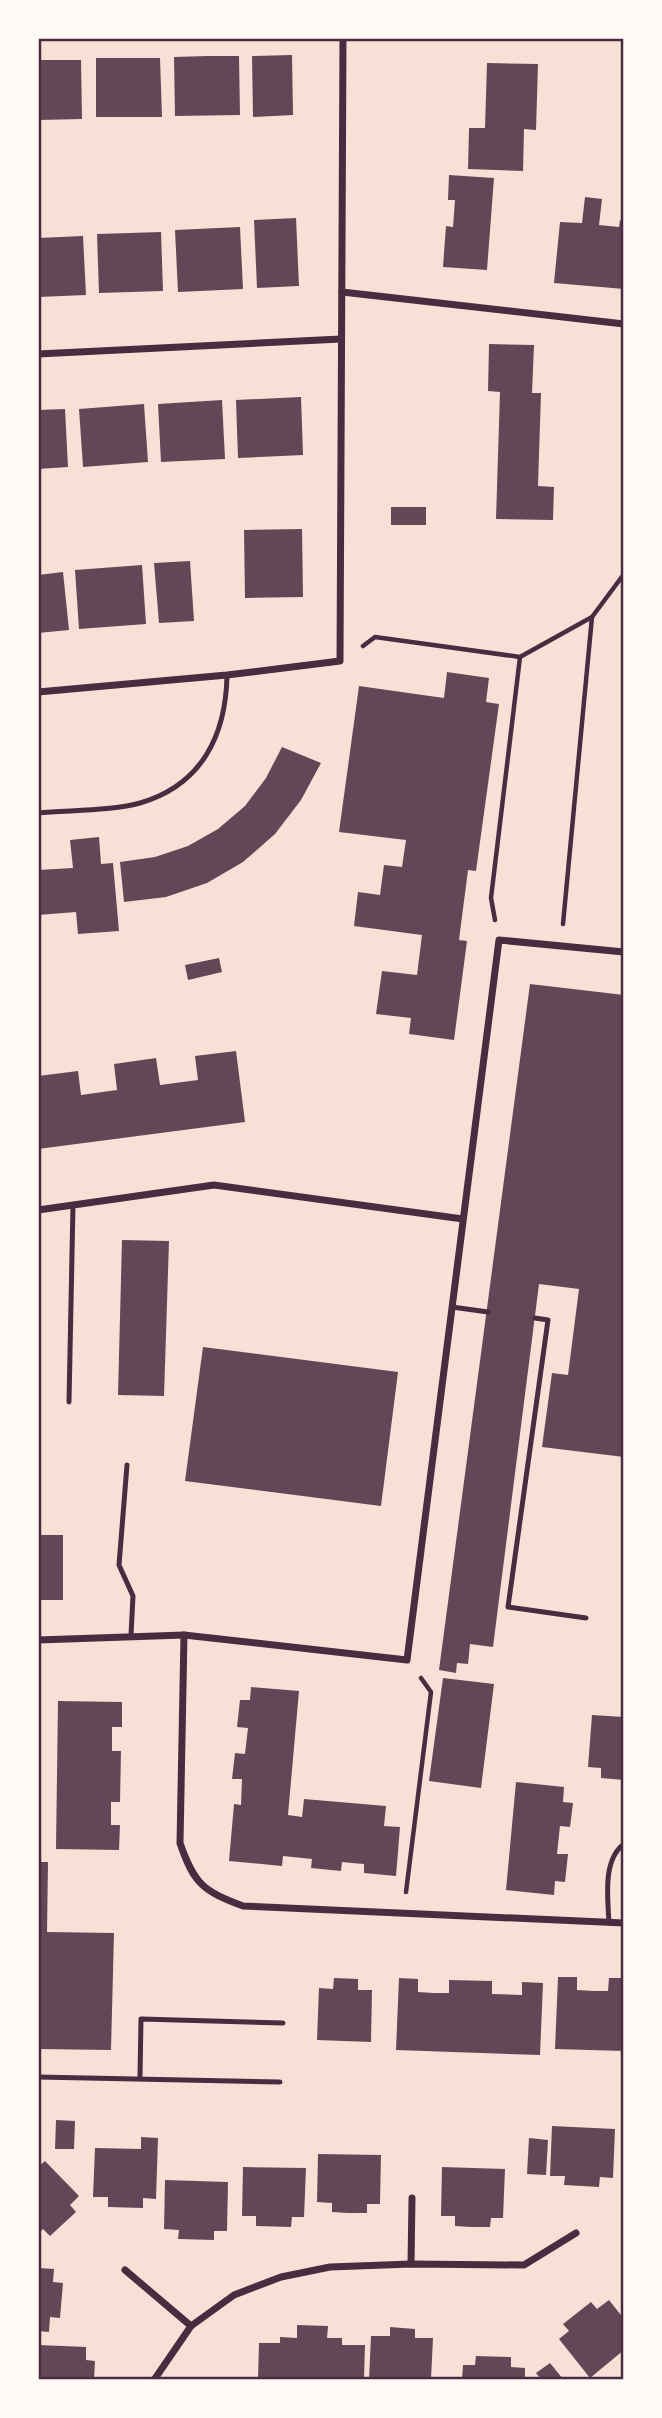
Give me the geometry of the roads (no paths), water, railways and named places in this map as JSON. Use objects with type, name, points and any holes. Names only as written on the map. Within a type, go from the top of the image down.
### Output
[{"type":"street","points":[[38,692],[227,675],[340,661],[343,38]]},
{"type":"street","points":[[342,292],[624,324]]},
{"type":"street","points":[[38,354],[341,339]]},
{"type":"street","points":[[38,1640],[184,1635],[407,1660],[499,940],[624,953]]},
{"type":"street","points":[[38,1210],[214,1185],[463,1219]]},
{"type":"street","points":[[184,1635],[180,1843],[191,1874],[214,1896],[243,1906],[624,1923]]},
{"type":"street","points":[[411,2264],[412,2198]]},
{"type":"street","points":[[154,2379],[191,2326],[234,2295],[281,2277],[330,2267],[411,2264],[524,2265],[576,2233]]},
{"type":"street","points":[[125,2270],[191,2326]]},
{"type":"lane","points":[[38,813],[139,803],[173,788],[200,765],[218,737],[226,706],[227,675]]},
{"type":"lane","points":[[69,1402],[73,1205]]},
{"type":"lane","points":[[452,1307],[488,1312]]},
{"type":"lane","points":[[535,1318],[548,1320],[508,1607],[586,1618]]},
{"type":"lane","points":[[127,1465],[118,1564],[133,1596],[131,1635]]},
{"type":"lane","points":[[609,1923],[607,1878],[618,1848],[624,1844]]},
{"type":"lane","points":[[140,2077],[141,2019],[283,2023]]},
{"type":"lane","points":[[38,2077],[140,2077],[280,2082]]}]
